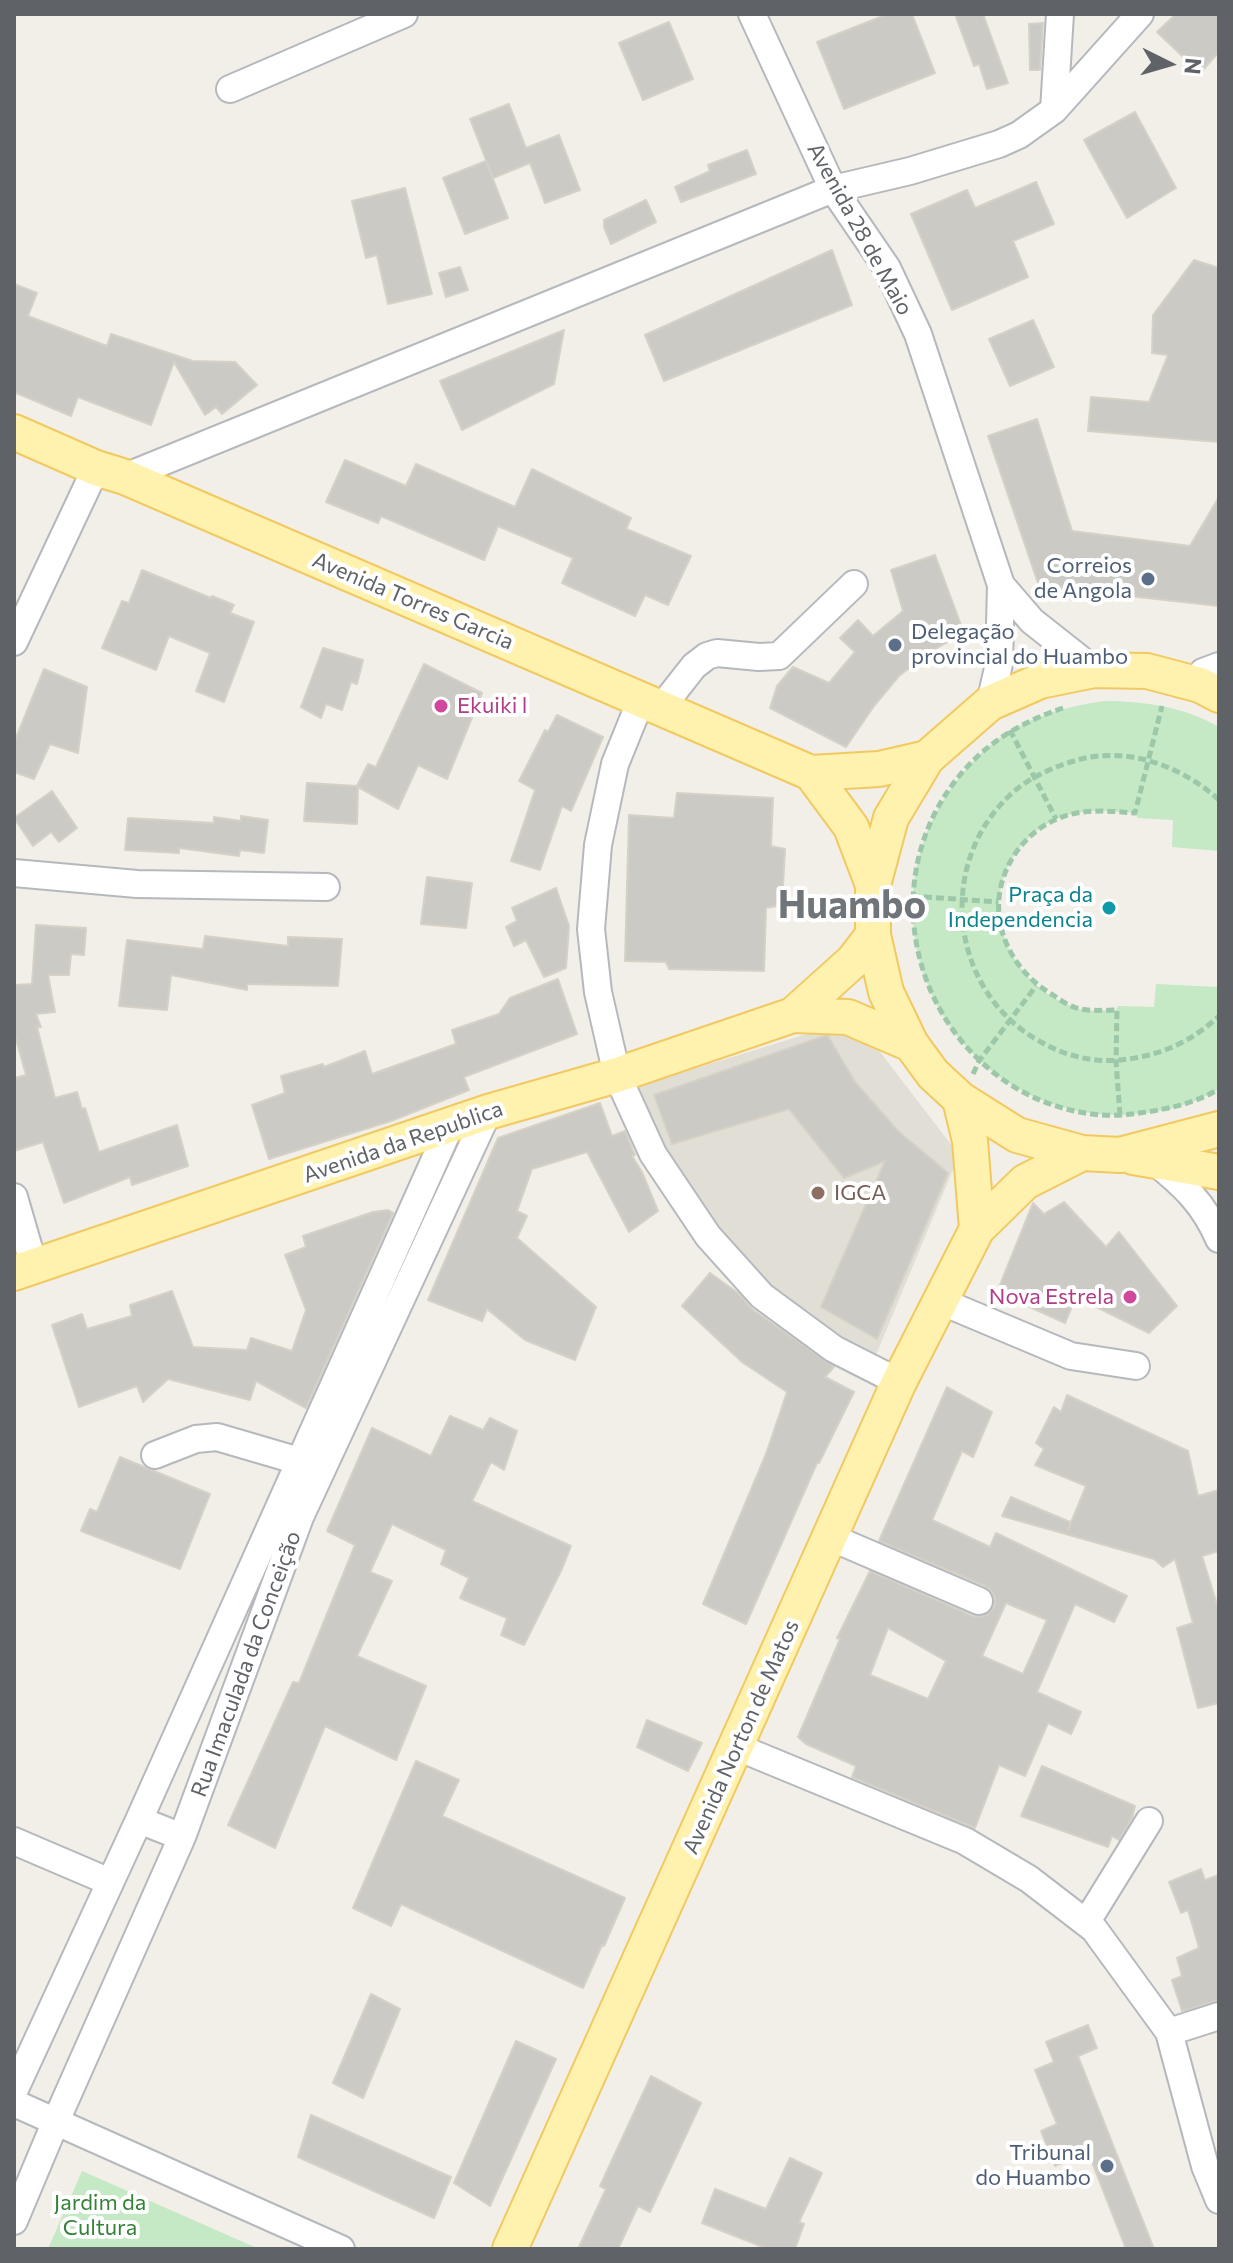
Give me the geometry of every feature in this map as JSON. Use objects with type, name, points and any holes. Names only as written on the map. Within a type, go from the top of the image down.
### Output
[{"type":"main road","name":"Avenida Torres Garcia","points":[[14,432],[811,773]]},
{"type":"main road","points":[[1215,677],[1200,685],[1148,688],[1094,670],[1040,681],[990,703],[927,758],[891,818],[873,885],[873,935],[886,992],[911,1044],[933,1074],[960,1099],[1017,1135],[1082,1153],[1120,1155],[1219,1172]]},
{"type":"main road","points":[[811,773],[879,769],[927,758]]},
{"type":"main road","points":[[811,773],[851,827],[873,885]]},
{"type":"main road","points":[[793,1015],[853,961],[873,935]]},
{"type":"main road","points":[[793,1015],[848,1017],[911,1044]]},
{"type":"main road","name":"Avenida da Republica","points":[[24,1269],[488,1112],[617,1075],[793,1015]]},
{"type":"main road","points":[[960,1099],[970,1141],[977,1229]]},
{"type":"main road","points":[[1120,1155],[1219,1129]]},
{"type":"main road","points":[[977,1229],[1025,1182],[1082,1153]]},
{"type":"main road","name":"Avenida Norton de Matos","points":[[510,2249],[899,1382],[977,1229]]},
{"type":"street","points":[[230,89],[404,14]]},
{"type":"street","name":"Avenida 28 de Maio","points":[[752,14],[833,189],[887,268],[918,334],[1001,585]]},
{"type":"street","points":[[1054,110],[1060,14]]},
{"type":"street","points":[[14,642],[110,472],[833,189],[910,171],[999,144],[1019,135],[1054,110],[1140,14]]},
{"type":"street","points":[[854,584],[779,656],[717,653],[707,656],[651,704],[615,764],[598,845],[591,929],[598,992],[617,1075],[653,1154],[708,1236],[762,1296],[834,1349],[899,1382]]},
{"type":"street","points":[[1001,585],[1032,621],[1094,670]]},
{"type":"street","points":[[990,703],[999,664],[1001,585]]},
{"type":"street","points":[[14,873],[137,884],[326,887]]},
{"type":"street","name":"Rua Imaculada da Conceição","points":[[14,2221],[182,1837],[300,1517],[488,1112]]},
{"type":"street","name":"Rua Imaculada da Conceição","points":[[14,2091],[450,1126]]},
{"type":"street","points":[[1155,1162],[1196,1199],[1219,1239]]},
{"type":"street","points":[[14,1197],[24,1269]]},
{"type":"street","points":[[940,1301],[1071,1356],[1136,1366]]},
{"type":"street","points":[[155,1455],[196,1439],[217,1437],[299,1461]]},
{"type":"street","points":[[830,1537],[979,1601]]},
{"type":"street","points":[[737,1747],[965,1841],[1029,1879],[1086,1923],[1103,1941],[1169,2032],[1205,2166],[1219,2200]]},
{"type":"street","points":[[139,1820],[182,1837]]},
{"type":"street","points":[[1086,1923],[1149,1821]]},
{"type":"street","points":[[14,1841],[110,1882]]},
{"type":"street","points":[[1169,2032],[1219,2016]]},
{"type":"street","points":[[14,2103],[341,2249]]},
{"type":"path","points":[[1120,1115],[1116,1061],[1117,1010],[1075,1008],[1036,986],[1019,968],[1007,948],[1000,926],[998,902],[1009,863],[1022,844],[1039,829],[1056,819],[1079,812],[1135,813],[1162,706],[1148,688]]},
{"type":"path","points":[[990,703],[1011,731],[1056,819]]},
{"type":"path","points":[[1071,706],[1040,716],[1011,731],[979,755],[952,785],[932,819],[918,856],[912,896],[913,933],[921,969],[935,1003],[955,1035],[979,1061],[1005,1082],[1034,1098],[1066,1109],[1098,1115],[1120,1115],[1171,1109],[1219,1089]]},
{"type":"path","points":[[1219,800],[1181,772],[1130,756],[1105,755],[1057,766],[1035,777],[1011,795],[991,817],[976,842],[966,870],[961,899],[967,953],[978,978],[992,1001],[1010,1021],[1052,1049],[1076,1057],[1116,1061],[1155,1055],[1204,1030],[1219,1016]]},
{"type":"path","points":[[912,896],[998,902]]},
{"type":"path","points":[[960,1099],[979,1061],[1036,986]]},
{"type":"shaded area","name":"IGCA","points":[[826,1028],[874,1044],[959,1155],[876,1355],[840,1338],[773,1288],[718,1230],[668,1155],[636,1087]]},
{"type":"green space","points":[[1104,701],[1163,706],[1192,714],[1219,727],[1219,851],[1172,847],[1173,820],[1138,818],[1135,813],[1086,812],[1066,816],[1039,829],[1015,854],[1004,876],[999,899],[1007,944],[1033,982],[1052,996],[1079,1009],[1116,1010],[1118,1006],[1154,1007],[1156,984],[1219,987],[1219,1089],[1171,1108],[1119,1115],[1084,1112],[1034,1097],[992,1071],[958,1036],[932,995],[917,949],[913,901],[920,852],[941,804],[972,762],[1001,737],[1023,724],[1056,711]]},
{"type":"green space","name":"Jardim da Cultura","points":[[82,2171],[259,2249],[48,2249]]},
{"type":"building","points":[[888,14],[912,14],[935,73],[844,109],[817,42]]},
{"type":"building","points":[[955,14],[983,14],[1008,83],[987,89],[979,64],[974,66]]},
{"type":"building","points":[[1176,14],[1219,14],[1219,52],[1200,73],[1157,32]]},
{"type":"building","points":[[669,22],[693,79],[643,100],[619,43]]},
{"type":"building","points":[[1043,23],[1040,70],[1030,70],[1029,24]]},
{"type":"building","points":[[509,104],[526,148],[559,135],[580,190],[545,203],[530,163],[493,178],[470,119]]},
{"type":"building","points":[[1135,112],[1176,188],[1127,218],[1084,140]]},
{"type":"building","points":[[747,150],[756,174],[681,202],[675,187],[710,171],[708,165]]},
{"type":"building","points":[[486,161],[508,218],[465,234],[443,178]]},
{"type":"building","points":[[1036,182],[1054,224],[1013,241],[1028,277],[952,310],[911,214],[967,190],[975,208]]},
{"type":"building","points":[[405,188],[432,294],[388,304],[377,255],[366,258],[352,201]]},
{"type":"building","points":[[646,200],[656,222],[611,244],[604,220]]},
{"type":"building","points":[[832,250],[852,305],[664,381],[645,335]]},
{"type":"building","points":[[1194,260],[1219,268],[1219,442],[1088,431],[1091,397],[1149,402],[1168,355],[1152,353],[1153,315]]},
{"type":"building","points":[[460,267],[468,290],[446,297],[439,273]]},
{"type":"building","points":[[14,284],[37,293],[28,316],[107,346],[111,334],[193,361],[235,362],[257,385],[222,414],[216,407],[205,415],[174,362],[151,425],[78,397],[71,416],[14,392]]},
{"type":"building","points":[[1033,320],[1054,367],[1010,386],[989,339]]},
{"type":"building","points":[[564,330],[554,384],[462,430],[440,381]]},
{"type":"building","points":[[1037,419],[1072,531],[1190,546],[1219,497],[1219,606],[1039,586],[988,436]]},
{"type":"building","points":[[345,460],[406,486],[416,464],[515,507],[532,469],[631,518],[626,529],[691,556],[668,605],[645,595],[635,616],[562,583],[573,558],[498,526],[484,560],[381,516],[378,523],[326,502]]},
{"type":"building","name":"Delegação provincial do Huambo","points":[[935,555],[964,633],[930,652],[899,676],[846,747],[770,708],[777,686],[793,667],[829,683],[855,652],[840,638],[858,620],[873,636],[903,611],[891,570]]},
{"type":"building","points":[[142,570],[234,605],[230,613],[254,622],[224,702],[196,691],[210,653],[169,636],[156,670],[102,648],[122,601],[129,603]]},
{"type":"building","points":[[323,648],[363,660],[357,684],[351,682],[342,710],[326,704],[321,718],[301,707]]},
{"type":"building","points":[[424,664],[482,693],[447,779],[418,765],[398,809],[358,787],[357,824],[304,821],[307,783],[357,786],[368,764],[376,767]]},
{"type":"building","points":[[44,669],[87,687],[78,753],[50,744],[34,779],[14,772],[14,743]]},
{"type":"building","points":[[557,715],[603,737],[571,811],[562,806],[540,870],[511,861],[535,790],[519,781],[545,730],[548,732]]},
{"type":"building","points":[[52,791],[77,828],[59,842],[51,832],[33,846],[14,818]]},
{"type":"building","points":[[677,793],[773,798],[771,846],[785,849],[782,905],[766,908],[764,971],[669,969],[666,962],[625,961],[629,815],[674,818]]},
{"type":"building","points":[[241,816],[268,820],[264,853],[240,850],[239,856],[179,848],[179,853],[125,850],[128,818],[214,823],[214,817],[241,821]]},
{"type":"building","points":[[427,877],[472,883],[466,928],[421,924]]},
{"type":"building","points":[[556,888],[569,926],[566,968],[544,977],[526,940],[514,946],[506,927],[517,921],[512,908]]},
{"type":"building","points":[[36,925],[86,928],[84,955],[71,954],[69,975],[48,975],[55,1012],[36,1014],[55,1098],[77,1092],[99,1152],[177,1125],[188,1166],[132,1185],[130,1177],[64,1203],[43,1142],[14,1151],[14,1078],[26,1075],[14,1032],[14,985],[32,984]]},
{"type":"building","points":[[205,936],[288,946],[288,937],[342,939],[338,986],[247,984],[247,990],[171,975],[167,1010],[119,1006],[127,940],[203,949]]},
{"type":"building","points":[[558,979],[577,1034],[464,1077],[469,1090],[391,1121],[269,1159],[252,1105],[285,1093],[281,1076],[323,1064],[324,1067],[365,1051],[372,1074],[456,1044],[452,1030],[499,1014],[510,998]]},
{"type":"building","points":[[828,1036],[855,1082],[898,1131],[948,1173],[877,1339],[821,1307],[885,1161],[844,1178],[789,1109],[672,1144],[654,1095]]},
{"type":"building","points":[[600,1103],[612,1136],[625,1131],[635,1155],[632,1156],[658,1211],[629,1232],[587,1152],[532,1169],[517,1211],[527,1216],[517,1238],[596,1307],[575,1360],[525,1340],[487,1309],[482,1321],[428,1300],[498,1138]]},
{"type":"building","points":[[1064,1202],[1106,1247],[1119,1232],[1177,1306],[1149,1333],[1076,1297],[1065,1323],[997,1292],[1033,1203],[1044,1214]]},
{"type":"building","points":[[388,1210],[393,1213],[306,1408],[256,1381],[250,1400],[168,1379],[143,1402],[137,1386],[79,1407],[52,1325],[82,1314],[87,1329],[132,1316],[130,1305],[172,1291],[193,1347],[247,1350],[251,1338],[292,1351],[306,1310],[285,1255],[306,1247],[303,1236],[373,1212]]},
{"type":"building","points":[[710,1273],[738,1293],[752,1309],[834,1367],[825,1377],[854,1392],[817,1463],[746,1624],[703,1604],[766,1454],[787,1392],[742,1362],[682,1306]]},
{"type":"building","points":[[947,1387],[992,1412],[973,1457],[962,1451],[932,1520],[990,1547],[996,1533],[1127,1596],[1114,1622],[1075,1604],[1037,1692],[1081,1712],[1071,1734],[1048,1723],[1025,1776],[999,1765],[975,1828],[852,1777],[856,1766],[806,1744],[798,1737],[840,1639],[837,1638],[870,1571],[973,1616],[982,1617],[994,1607],[995,1598],[985,1586],[879,1541]],"holes":[[[1006,1603],[1047,1620],[1023,1674],[982,1656]],[[888,1628],[946,1661],[928,1699],[870,1675]]]},
{"type":"building","points":[[1067,1395],[1188,1451],[1198,1496],[1219,1490],[1219,1551],[1202,1556],[1219,1611],[1219,1703],[1198,1708],[1177,1628],[1193,1623],[1175,1559],[1163,1567],[1154,1559],[1002,1516],[1011,1497],[1070,1522],[1068,1530],[1086,1486],[1035,1465],[1044,1449],[1036,1443],[1054,1407],[1061,1412]]},
{"type":"building","points":[[450,1416],[483,1430],[490,1418],[517,1431],[504,1470],[491,1462],[472,1501],[571,1546],[562,1569],[524,1645],[501,1635],[507,1618],[460,1598],[469,1578],[441,1564],[446,1550],[392,1524],[370,1572],[392,1581],[357,1656],[426,1686],[396,1760],[325,1726],[275,1848],[228,1825],[293,1682],[299,1683],[355,1545],[327,1531],[372,1428],[431,1456]]},
{"type":"building","points":[[120,1457],[210,1494],[180,1569],[81,1531],[90,1509],[97,1512]]},
{"type":"building","points":[[647,1720],[702,1743],[688,1771],[637,1747]]},
{"type":"building","points":[[416,1761],[459,1780],[442,1816],[625,1898],[583,1988],[401,1904],[391,1926],[353,1908]]},
{"type":"building","points":[[1042,1766],[1135,1806],[1119,1840],[1112,1836],[1108,1847],[1021,1816]]},
{"type":"building","points":[[1201,1869],[1205,1880],[1219,1875],[1219,2000],[1182,2011],[1172,1980],[1182,1976],[1177,1958],[1199,1948],[1188,1910],[1181,1913],[1169,1882]]},
{"type":"building","points":[[371,1994],[400,2009],[363,2098],[333,2083]]},
{"type":"building","name":"Tribunal do Huambo","points":[[1088,2025],[1097,2048],[1078,2056],[1154,2249],[1126,2249],[1088,2152],[1055,2166],[1041,2131],[1057,2124],[1035,2070],[1054,2062],[1046,2042]]},
{"type":"building","points":[[516,2041],[556,2059],[490,2206],[454,2183]]},
{"type":"building","points":[[651,2076],[701,2103],[650,2212],[638,2206],[618,2249],[578,2249],[606,2189],[600,2186]]},
{"type":"building","points":[[311,2115],[451,2177],[434,2218],[298,2157]]},
{"type":"building","points":[[790,2158],[822,2173],[799,2222],[804,2224],[795,2249],[768,2249],[702,2223],[715,2189],[766,2209]]},
{"type":"place","name":"Correios de Angola","points":[[1148,579]]},
{"type":"place","name":"Delegação provincial do Huambo","points":[[895,645]]},
{"type":"place","name":"Ekuiki l","points":[[441,706]]},
{"type":"place","name":"Praça da Independencia","points":[[1109,908]]},
{"type":"place","name":"IGCA","points":[[818,1193]]},
{"type":"place","name":"Nova Estrela","points":[[1130,1297]]},
{"type":"place","name":"Tribunal do Huambo","points":[[1107,2166]]},
{"type":"district","name":"Huambo","points":[[852,905]]}]
